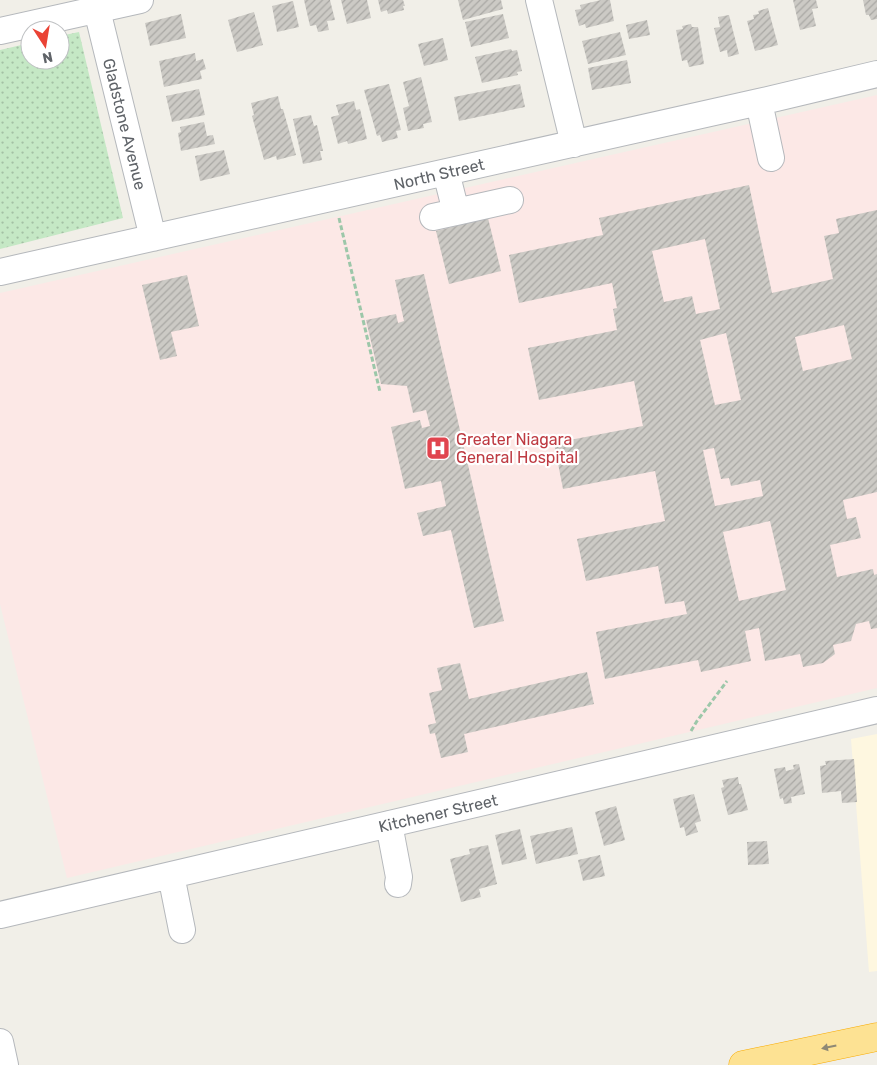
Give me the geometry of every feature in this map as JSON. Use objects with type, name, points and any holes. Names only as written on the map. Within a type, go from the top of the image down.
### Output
[{"type":"highway","points":[[742,1065],[877,1037]]},
{"type":"street","points":[[0,31],[140,0]]},
{"type":"street","points":[[540,0],[574,144]]},
{"type":"street","name":"Gladstone Avenue","points":[[97,10],[153,238]]},
{"type":"street","name":"North Street","points":[[0,272],[574,144],[877,74]]},
{"type":"street","points":[[758,102],[771,158]]},
{"type":"street","points":[[446,172],[444,215],[510,200]]},
{"type":"street","name":"Kitchener Street","points":[[0,915],[877,710]]},
{"type":"street","points":[[382,826],[400,877],[392,885]]},
{"type":"street","points":[[171,875],[182,930]]},
{"type":"street","points":[[0,1042],[5,1065]]},
{"type":"path","points":[[334,197],[380,392]]},
{"type":"path","points":[[678,757],[697,721],[727,681]]},
{"type":"shaded area","name":"Greater Niagara General Hospital","points":[[877,95],[877,688],[67,878],[0,604],[0,293]]},
{"type":"shaded area","points":[[877,734],[877,971],[869,972],[851,739]]},
{"type":"green space","points":[[79,32],[123,218],[0,249],[0,50],[20,45],[20,70],[70,70],[70,34]]},
{"type":"building","points":[[304,0],[330,0],[335,20],[327,21],[329,30],[318,32],[316,25],[310,26]]},
{"type":"building","points":[[341,0],[367,0],[371,18],[347,24]]},
{"type":"building","points":[[378,0],[403,0],[404,10],[388,14],[387,10],[381,12]]},
{"type":"building","points":[[458,0],[501,0],[503,9],[463,20]]},
{"type":"building","points":[[610,0],[614,21],[586,28],[585,24],[579,26],[575,10],[581,9],[580,5]]},
{"type":"building","points":[[793,0],[816,0],[818,8],[812,9],[816,26],[800,30]]},
{"type":"building","points":[[863,0],[877,0],[877,19],[871,20],[869,15],[866,15]]},
{"type":"building","points":[[293,1],[299,27],[277,32],[272,6]]},
{"type":"building","points":[[768,8],[778,45],[755,51],[747,21],[754,19],[753,15],[759,14],[758,11]]},
{"type":"building","points":[[254,12],[263,45],[237,52],[228,20]]},
{"type":"building","points":[[181,14],[186,38],[150,46],[145,23]]},
{"type":"building","points":[[503,14],[509,38],[471,47],[465,22]]},
{"type":"building","points":[[729,15],[739,54],[728,57],[727,50],[720,52],[714,28],[720,27],[718,17]]},
{"type":"building","points":[[647,20],[650,35],[629,39],[626,25]]},
{"type":"building","points":[[691,24],[692,27],[698,27],[704,64],[689,67],[687,60],[682,61],[676,30],[683,29],[682,26]]},
{"type":"building","points":[[620,32],[626,55],[588,64],[582,41]]},
{"type":"building","points":[[443,38],[448,60],[424,66],[418,44]]},
{"type":"building","points":[[511,49],[512,51],[517,50],[522,71],[517,72],[518,75],[482,83],[475,57]]},
{"type":"building","points":[[195,53],[196,61],[203,59],[206,69],[200,71],[202,79],[164,87],[159,61]]},
{"type":"building","points":[[627,60],[631,83],[592,90],[588,68]]},
{"type":"building","points":[[421,77],[432,122],[423,124],[424,128],[408,131],[403,108],[409,106],[403,82]]},
{"type":"building","points":[[389,84],[401,130],[396,131],[398,138],[382,142],[380,135],[377,136],[364,90]]},
{"type":"building","points":[[520,84],[525,107],[459,121],[454,97]]},
{"type":"building","points":[[199,89],[205,115],[172,122],[166,96]]},
{"type":"building","points":[[278,96],[296,155],[277,160],[276,156],[264,160],[252,116],[254,115],[251,103]]},
{"type":"building","points":[[354,101],[356,110],[360,109],[367,139],[348,144],[347,141],[338,144],[331,117],[339,115],[336,105]]},
{"type":"building","points":[[311,115],[314,126],[317,125],[323,151],[320,151],[322,160],[303,164],[293,119]]},
{"type":"building","points":[[204,122],[207,136],[213,135],[215,144],[181,151],[178,133],[181,132],[180,127]]},
{"type":"building","points":[[224,150],[230,174],[200,181],[195,156]]},
{"type":"building","points":[[749,185],[772,293],[833,279],[824,236],[839,233],[836,219],[877,210],[877,492],[843,500],[847,519],[856,517],[861,538],[830,545],[837,577],[873,569],[874,575],[877,574],[877,628],[871,629],[869,621],[856,624],[851,641],[833,645],[835,654],[823,663],[803,667],[800,654],[765,661],[759,628],[745,631],[751,661],[701,672],[698,660],[605,679],[596,632],[687,614],[684,601],[665,604],[658,566],[586,581],[577,539],[665,521],[655,471],[563,489],[554,443],[643,426],[634,381],[539,400],[528,348],[617,330],[613,309],[617,308],[612,283],[519,303],[509,255],[603,235],[599,218]],"holes":[[[705,239],[720,309],[696,314],[692,296],[664,302],[652,251]],[[844,325],[852,359],[803,371],[795,337]],[[726,333],[741,400],[715,405],[700,340]],[[714,448],[721,479],[729,478],[731,486],[760,480],[763,496],[715,506],[703,450]],[[770,521],[786,590],[739,601],[723,532]]]},
{"type":"building","points":[[488,218],[501,271],[449,284],[436,231]]},
{"type":"building","points":[[424,274],[504,621],[474,628],[451,530],[423,536],[417,513],[446,506],[441,481],[405,489],[391,427],[420,420],[422,428],[430,426],[426,410],[413,413],[407,386],[381,384],[366,320],[396,314],[398,323],[404,321],[395,280]]},
{"type":"building","points":[[187,275],[199,326],[171,332],[177,356],[160,360],[142,285]]},
{"type":"building","points":[[460,663],[469,699],[587,672],[594,704],[464,734],[468,752],[441,758],[435,733],[430,734],[428,725],[436,723],[429,693],[442,690],[437,668]]},
{"type":"building","points":[[854,759],[857,802],[842,803],[841,791],[822,793],[820,766],[826,765],[825,761]]},
{"type":"building","points":[[799,764],[805,794],[791,797],[792,803],[784,804],[783,798],[780,799],[774,769],[785,767],[786,771],[794,769],[793,765]]},
{"type":"building","points":[[738,777],[748,810],[728,815],[721,788],[724,787],[722,780]]},
{"type":"building","points":[[694,794],[701,821],[695,823],[698,832],[686,836],[684,827],[680,828],[673,799]]},
{"type":"building","points":[[616,806],[625,840],[604,846],[595,812]]},
{"type":"building","points":[[572,827],[578,854],[536,864],[530,836]]},
{"type":"building","points":[[520,829],[527,859],[502,865],[495,835]]},
{"type":"building","points":[[767,841],[769,864],[748,865],[747,842]]},
{"type":"building","points":[[488,845],[497,884],[479,889],[481,897],[461,902],[450,859],[470,854],[469,849]]},
{"type":"building","points":[[600,855],[605,876],[583,881],[578,860]]},
{"type":"place","name":"Greater Niagara General Hospital","points":[[438,448]]}]
